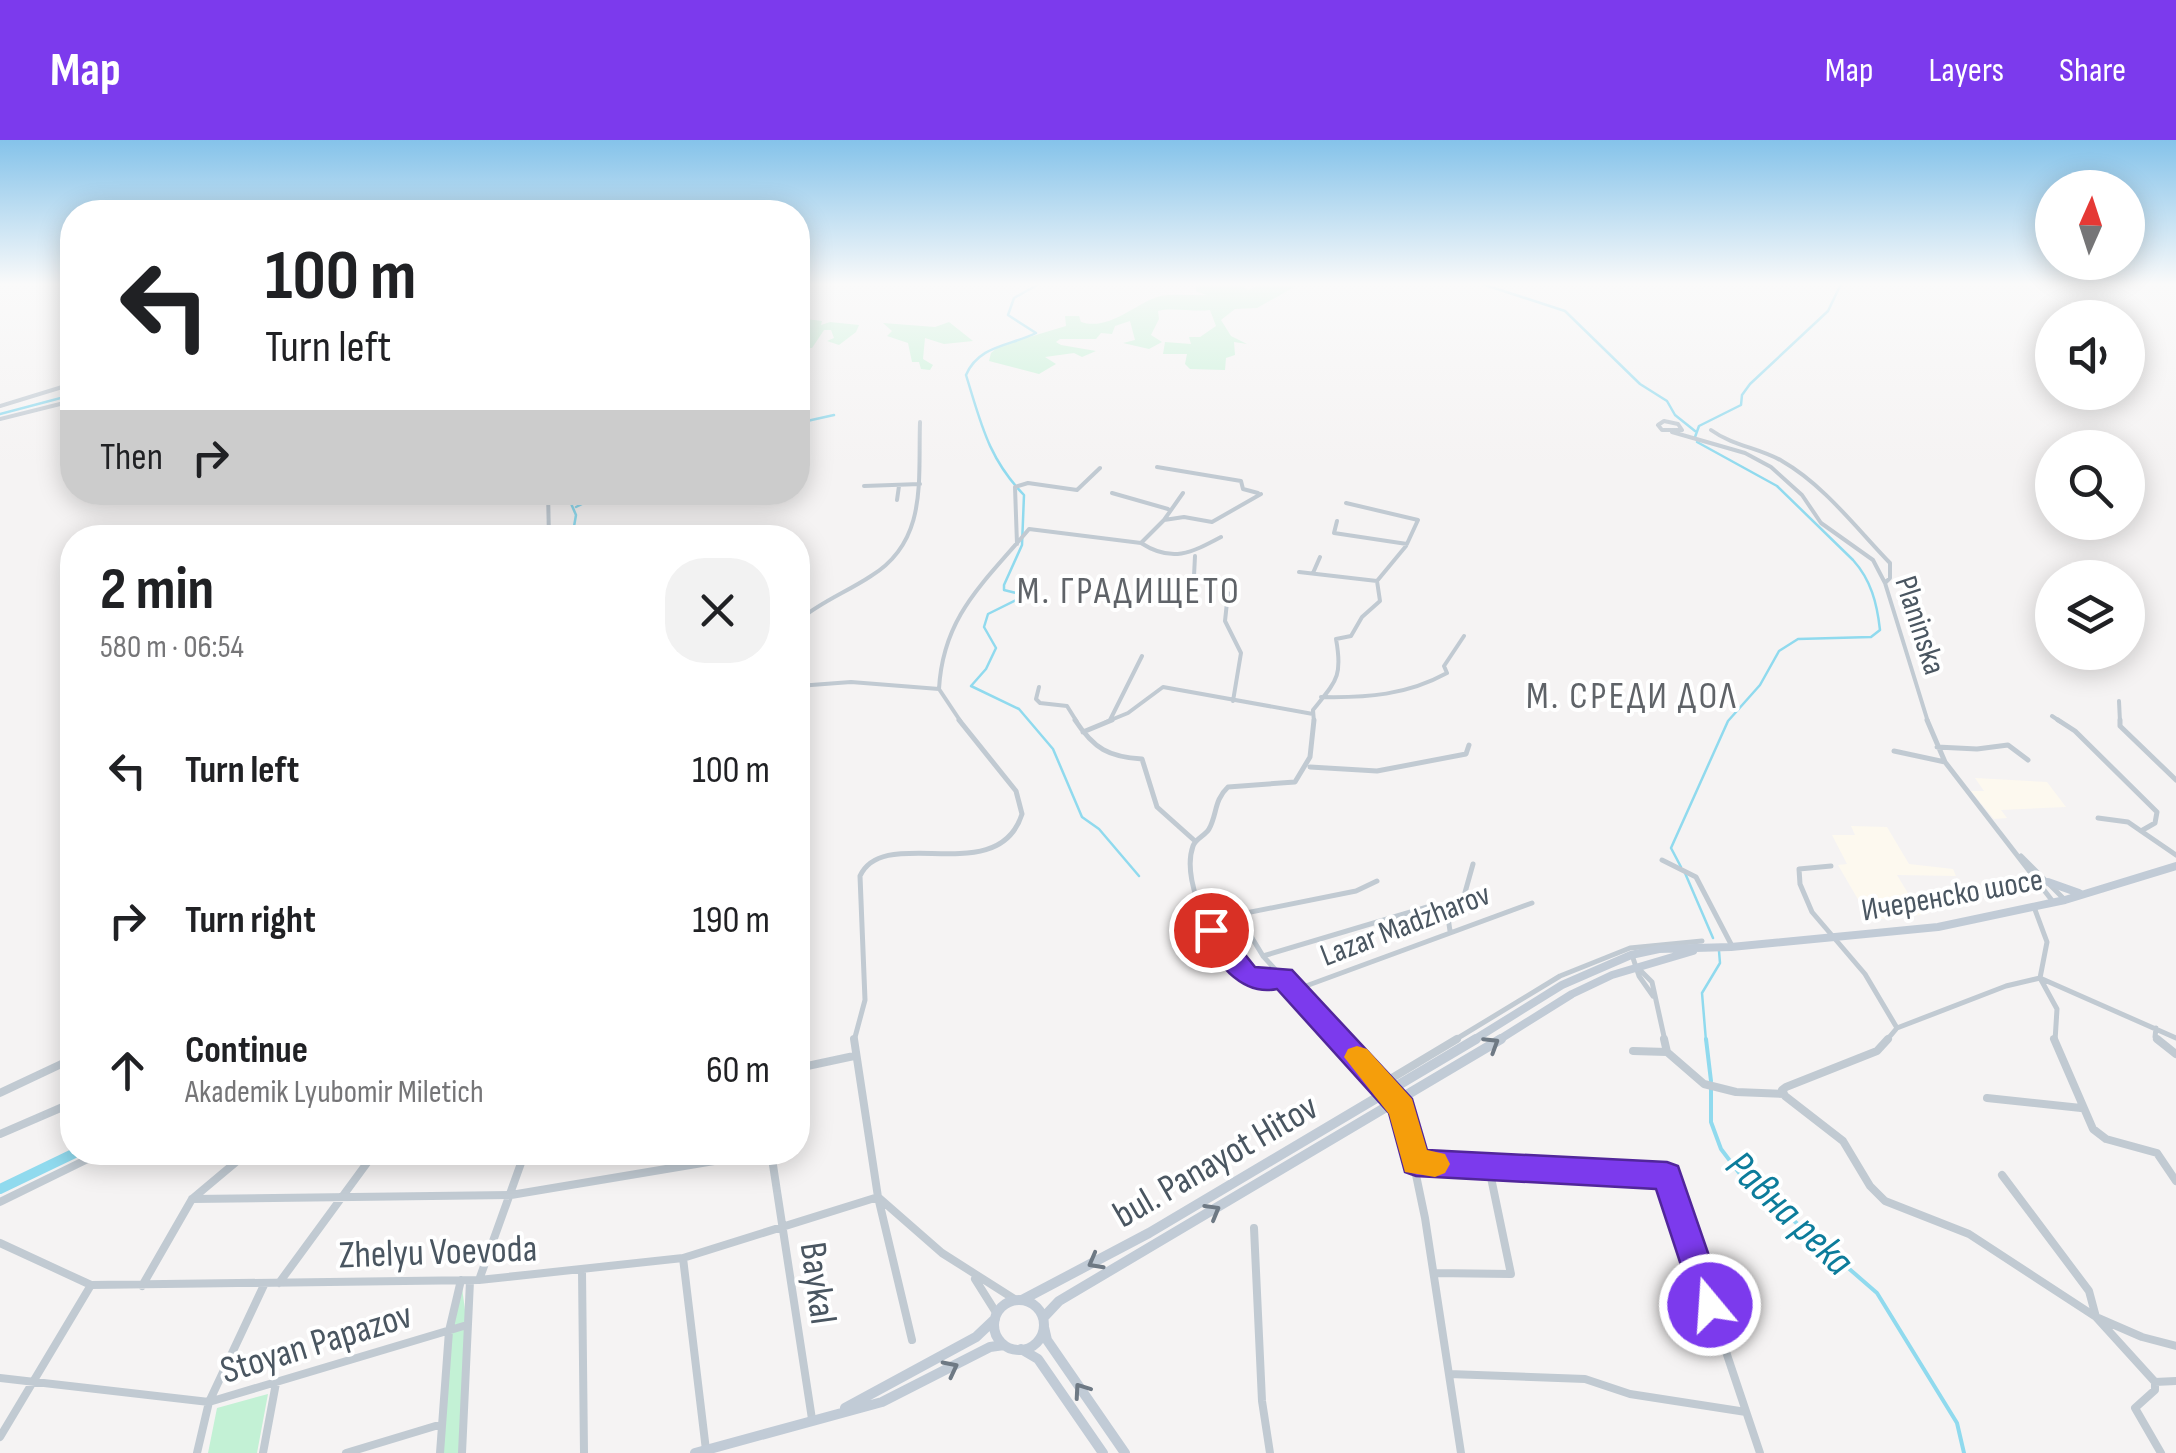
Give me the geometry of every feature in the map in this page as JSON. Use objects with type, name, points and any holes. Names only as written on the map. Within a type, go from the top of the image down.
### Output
[{"type":"street","points":[[0,406],[60,388]]},
{"type":"street","points":[[0,419],[60,404]]},
{"type":"street","points":[[810,611],[872,576],[899,555],[917,525],[920,422]]},
{"type":"street","points":[[1672,422],[1682,430],[1672,432],[1658,424],[1672,422]]},
{"type":"street","name":"Planinska","points":[[1682,430],[1689,437]]},
{"type":"street","points":[[1711,430],[1790,466],[1890,564],[1890,578],[1885,583]]},
{"type":"street","name":"Planinska","points":[[1672,432],[1745,453],[1771,467],[1802,495],[1821,523],[1873,560],[1885,583],[1945,762],[2010,845]]},
{"type":"street","points":[[1141,543],[1172,516],[1212,522],[1261,494],[1242,489],[1241,481],[1157,466]]},
{"type":"street","points":[[1020,543],[1013,536],[1019,497],[1015,488],[1028,483],[1077,490],[1100,468]]},
{"type":"street","points":[[864,486],[920,484]]},
{"type":"street","points":[[897,500],[899,486]]},
{"type":"street","points":[[1164,520],[1183,493]]},
{"type":"street","points":[[1112,494],[1168,510]]},
{"type":"street","points":[[1282,978],[1267,981],[1246,975],[1206,921],[1193,882],[1195,840],[1209,829],[1214,798],[1220,792],[1245,782],[1295,782],[1310,767],[1314,750],[1313,714],[1341,668],[1336,639],[1352,636],[1362,616],[1380,601],[1378,580],[1408,544],[1418,520],[1346,503]]},
{"type":"street","points":[[1337,521],[1334,533],[1408,544]]},
{"type":"street","points":[[912,1340],[878,1197],[854,1056],[854,1039],[866,1000],[860,887],[864,866],[888,856],[974,854],[999,844],[1022,820],[1020,794],[972,738],[939,689],[943,647],[954,617],[1000,559],[1029,530],[1141,543],[1154,553],[1194,556],[1221,537]]},
{"type":"street","points":[[1194,556],[1194,576]]},
{"type":"street","points":[[1314,574],[1320,557]]},
{"type":"street","points":[[1299,572],[1378,580]]},
{"type":"street","points":[[1228,594],[1225,620],[1242,653],[1233,700]]},
{"type":"street","points":[[1321,697],[1353,698],[1418,688],[1447,673],[1444,666],[1450,652],[1464,636]]},
{"type":"street","points":[[1110,720],[1142,656]]},
{"type":"street","points":[[810,685],[850,682],[939,689]]},
{"type":"street","points":[[1039,687],[1036,699],[1040,703],[1067,706],[1084,732],[1112,757],[1142,758],[1157,807],[1195,840]]},
{"type":"street","points":[[1084,732],[1146,703],[1163,687],[1191,697],[1208,694],[1274,711],[1313,714]]},
{"type":"street","points":[[2119,702],[2120,726],[2176,780]]},
{"type":"street","points":[[2052,716],[2075,731],[2157,812],[2155,823],[2142,830]]},
{"type":"street","points":[[1310,767],[1377,771],[1466,754],[1469,745]]},
{"type":"street","points":[[1938,747],[1978,749],[2008,745],[2028,760]]},
{"type":"street","points":[[1894,750],[1945,762]]},
{"type":"street","points":[[2098,818],[2128,822],[2176,855]]},
{"type":"street","points":[[2010,845],[2065,900]]},
{"type":"street","points":[[2010,845],[2054,903]]},
{"type":"street","points":[[1662,860],[1696,877],[1732,946]]},
{"type":"street","points":[[1447,911],[1464,896],[1473,864]]},
{"type":"street","points":[[1831,866],[1799,869],[1805,898],[1862,969],[1897,1028]]},
{"type":"street","name":"Ичеренско шосе","points":[[1732,946],[1938,928],[2054,903],[2175,868]]},
{"type":"street","points":[[1206,921],[1356,890],[1376,880]]},
{"type":"street","points":[[2048,882],[2088,893]]},
{"type":"street","name":"Lazar Madzharov","points":[[1295,990],[1532,903]]},
{"type":"street","points":[[1263,956],[1434,906],[1447,911]]},
{"type":"street","points":[[2034,907],[2043,920],[2049,952],[2040,978],[2057,1008],[2059,1022],[2054,1039],[2081,1108],[2093,1129],[2106,1140],[2157,1153],[2176,1182]]},
{"type":"street","points":[[1447,911],[1450,931]]},
{"type":"street","points":[[1238,914],[1263,956],[1398,1102],[1416,1163],[1461,1453]]},
{"type":"street","points":[[1386,1088],[1560,976],[1630,948],[1703,945]]},
{"type":"street","name":"bul. Panayot Hitov","points":[[1043,1321],[1059,1301],[1398,1102],[1572,994],[1703,945]]},
{"type":"street","name":"bul. Panayot Hitov","points":[[1019,1300],[1149,1233],[1562,985],[1632,955],[1703,945],[1732,946]]},
{"type":"street","points":[[1632,955],[1653,996],[1668,1052],[1704,1084],[1784,1094],[1843,1140],[1870,1186],[1884,1201],[1968,1234],[2096,1317],[2142,1338],[2176,1346]]},
{"type":"street","points":[[1784,1094],[1786,1087],[1876,1051],[1897,1028],[2006,986],[2040,978],[2176,1038]]},
{"type":"street","points":[[2156,1028],[2155,1037],[2176,1054]]},
{"type":"street","points":[[1633,1051],[1668,1052]]},
{"type":"street","points":[[810,1065],[854,1056]]},
{"type":"street","points":[[0,1093],[60,1065]]},
{"type":"street","points":[[1987,1098],[2081,1108]]},
{"type":"street","points":[[0,1134],[60,1107]]},
{"type":"street","points":[[1416,1163],[1667,1176],[1760,1453]]},
{"type":"street","points":[[0,1202],[75,1165]]},
{"type":"street","points":[[142,1286],[192,1199],[233,1165]]},
{"type":"street","points":[[279,1284],[366,1165]]},
{"type":"street","points":[[440,1453],[450,1330],[520,1165]]},
{"type":"street","points":[[192,1199],[510,1195],[691,1165]]},
{"type":"street","name":"Baykal","points":[[772,1165],[812,1422]]},
{"type":"street","points":[[1434,1272],[1512,1274],[1489,1166]]},
{"type":"street","points":[[2002,1175],[2089,1292],[2096,1317],[2155,1382],[2155,1390],[2135,1408],[2161,1453]]},
{"type":"street","points":[[878,1197],[974,1276],[1033,1304],[1043,1321],[1047,1340],[1125,1453]]},
{"type":"street","name":"Zhelyu Voevoda","points":[[0,1243],[91,1286],[470,1280],[684,1258],[878,1197]]},
{"type":"street","points":[[1254,1228],[1262,1401],[1270,1453]]},
{"type":"street","points":[[684,1258],[702,1452],[882,1402],[990,1347],[1004,1345],[1038,1359],[1103,1453]]},
{"type":"street","points":[[582,1271],[584,1453]]},
{"type":"street","points":[[974,1276],[996,1316],[996,1336],[1004,1345]]},
{"type":"street","points":[[462,1453],[470,1280]]},
{"type":"street","points":[[198,1453],[209,1402],[265,1284]]},
{"type":"street","points":[[0,1437],[91,1286]]},
{"type":"street","points":[[832,1415],[976,1337],[1019,1300]]},
{"type":"street","points":[[1021,1349],[1037,1341],[1043,1321]]},
{"type":"street","name":"Stoyan Papazov","points":[[0,1378],[209,1402],[467,1325]]},
{"type":"street","points":[[1449,1374],[1585,1378],[1646,1397],[1746,1412]]},
{"type":"street","points":[[2155,1382],[2176,1381]]},
{"type":"street","points":[[263,1453],[276,1384]]},
{"type":"street","points":[[346,1453],[442,1424]]},
{"type":"shaded area","points":[[1975,778],[2047,782],[2066,807],[2001,810],[2007,818],[1994,819],[1971,791],[1984,791]]},
{"type":"shaded area","points":[[1851,826],[1887,827],[1909,864],[1953,869],[1956,876],[1897,875],[1921,915],[1870,920],[1838,865],[1847,864],[1832,835],[1855,835]]},
{"type":"green space","points":[[908,345],[924,345],[923,359],[933,365],[930,370],[921,369],[919,362],[912,362]]},
{"type":"green space","points":[[1063,345],[1096,351],[1082,357],[1074,353],[1045,357],[1056,364],[1039,374],[989,361],[999,346]]},
{"type":"green space","points":[[1164,345],[1234,345],[1235,355],[1226,358],[1225,370],[1190,369],[1185,364],[1187,354],[1163,354]]},
{"type":"green space","points":[[461,1280],[467,1325],[462,1453],[441,1453],[449,1331]]},
{"type":"green space","points":[[268,1394],[257,1453],[208,1453],[217,1408]]},
{"type":"waterway","points":[[1004,345],[979,358],[966,375],[994,453],[1024,495],[1022,545],[1004,585],[1004,590],[1016,593],[1018,599],[988,614],[984,627],[996,648],[986,669],[971,686],[1019,709],[1053,749],[1082,817],[1099,829],[1139,876]]},
{"type":"waterway","points":[[1600,345],[1640,384],[1667,401],[1675,415],[1695,431]]},
{"type":"waterway","name":"Равна река","points":[[1695,437],[1699,426],[1741,405],[1742,395],[1750,384],[1791,345]]},
{"type":"waterway","points":[[0,414],[60,398]]},
{"type":"waterway","points":[[810,420],[834,415]]},
{"type":"waterway","name":"Равна река","points":[[1681,867],[1671,848],[1728,721],[1760,685],[1779,651],[1798,639],[1871,637],[1880,630],[1872,592],[1853,560],[1777,486],[1697,442]]},
{"type":"waterway","points":[[572,505],[576,515],[574,525]]},
{"type":"waterway","points":[[576,507],[580,505]]},
{"type":"waterway","name":"Равна река","points":[[1685,873],[1713,938]]},
{"type":"waterway","name":"Равна река","points":[[1706,1041],[1702,993],[1720,963],[1719,951]]},
{"type":"waterway","name":"Равна река","points":[[1706,1039],[1711,1081]]},
{"type":"waterway","name":"Равна река","points":[[1711,1089],[1711,1122],[1721,1149],[1740,1174],[1877,1293],[1957,1423],[1964,1453]]},
{"type":"waterway","points":[[0,1189],[60,1160]]},
{"type":"slow traffic","points":[[1357,1057],[1402,1108],[1416,1163],[1435,1164]]},
{"type":"district","name":"М. ГРАДИЩЕТО","points":[[1129,590]]},
{"type":"district","name":"М. СРЕДИ ДОЛ","points":[[1632,695]]},
{"type":"route","points":[[1211,930],[1246,975],[1267,981],[1282,978],[1390,1093],[1402,1108],[1416,1163],[1667,1176],[1710,1305]]}]
